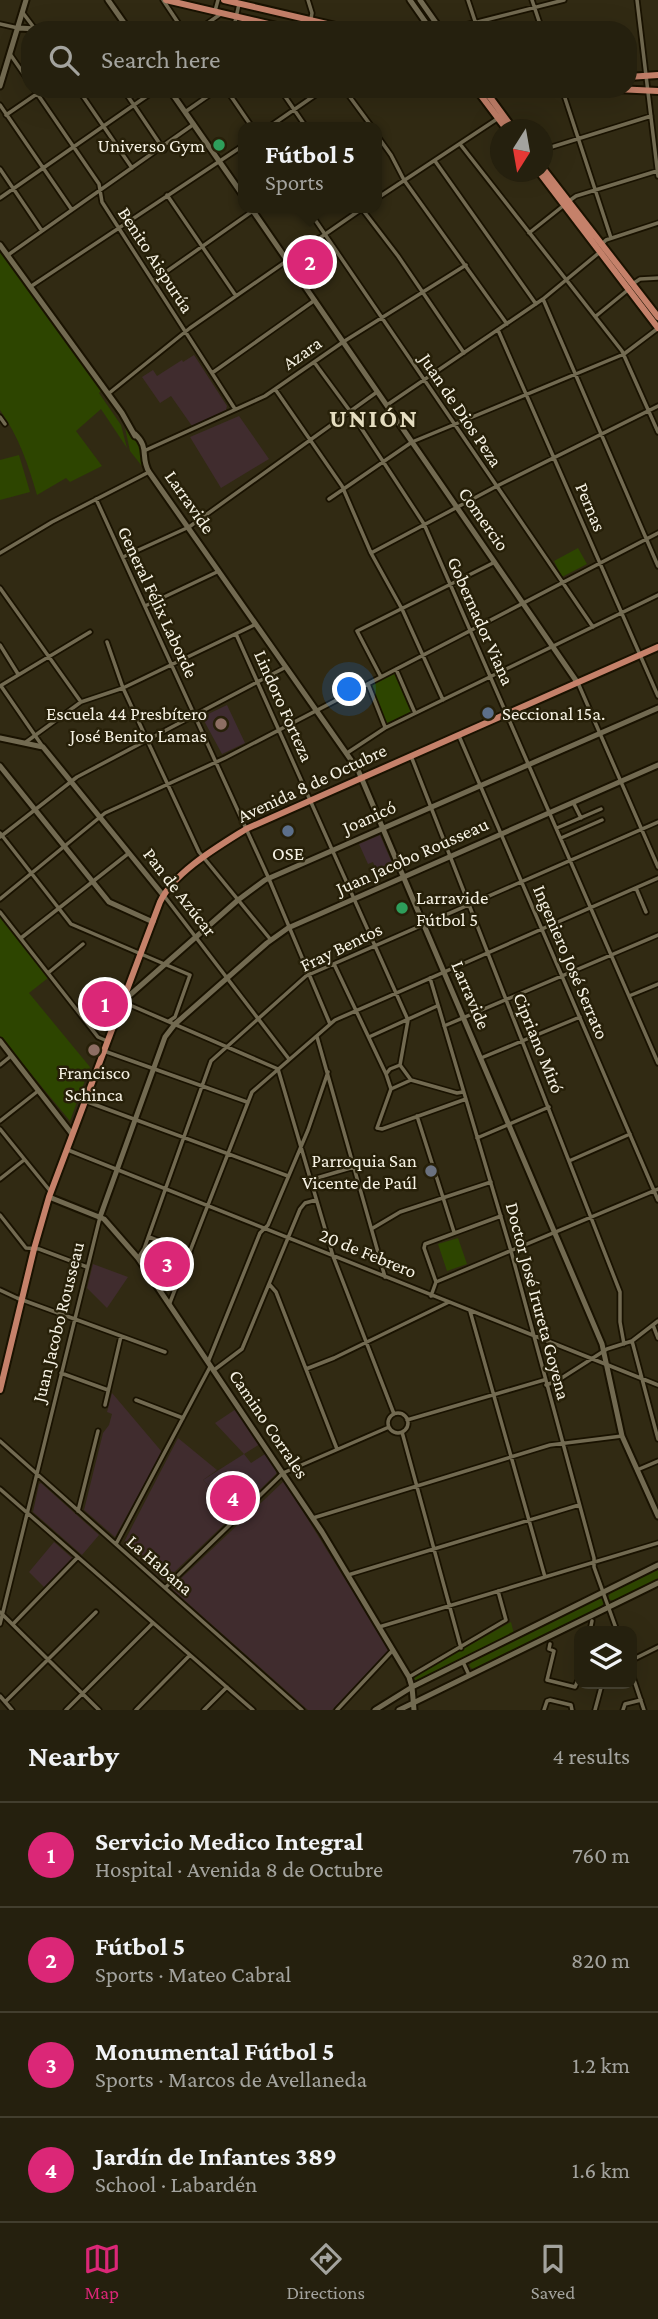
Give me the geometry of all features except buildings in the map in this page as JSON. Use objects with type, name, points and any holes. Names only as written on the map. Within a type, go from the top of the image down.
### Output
[{"type":"main road","points":[[165,0],[257,21]]},
{"type":"main road","points":[[224,0],[315,21]]},
{"type":"main road","points":[[637,77],[658,75]]},
{"type":"main road","points":[[637,89],[658,91]]},
{"type":"main road","points":[[483,98],[498,118]]},
{"type":"main road","points":[[491,98],[506,119]]},
{"type":"main road","points":[[548,182],[602,244],[658,328]]},
{"type":"main road","points":[[552,182],[600,252],[658,317]]},
{"type":"main road","name":"Avenida 8 de Octubre","points":[[0,1390],[3,1363],[50,1194],[163,895],[203,858],[246,829],[658,647]]},
{"type":"street","points":[[0,86],[26,0]]},
{"type":"street","points":[[108,0],[123,21]]},
{"type":"street","points":[[165,0],[178,21]]},
{"type":"street","points":[[208,21],[219,12],[218,0]]},
{"type":"street","points":[[308,0],[311,20]]},
{"type":"street","points":[[410,0],[425,21]]},
{"type":"street","points":[[420,0],[436,21]]},
{"type":"street","points":[[468,0],[475,21]]},
{"type":"street","points":[[532,0],[539,21]]},
{"type":"street","points":[[479,21],[564,0]]},
{"type":"street","points":[[637,0],[658,176]]},
{"type":"street","points":[[235,21],[240,4]]},
{"type":"street","points":[[23,11],[28,21]]},
{"type":"street","points":[[0,24],[21,28]]},
{"type":"street","points":[[10,54],[21,70]]},
{"type":"street","points":[[6,115],[31,98]]},
{"type":"street","name":"Benito Aispurúa","points":[[40,98],[99,184],[102,201],[235,409]]},
{"type":"street","points":[[84,98],[132,168]]},
{"type":"street","points":[[129,98],[163,148]]},
{"type":"street","points":[[0,198],[145,98]]},
{"type":"street","points":[[175,98],[238,190]]},
{"type":"street","points":[[185,112],[205,98]]},
{"type":"street","points":[[232,98],[249,122]]},
{"type":"street","points":[[286,98],[302,122]]},
{"type":"street","points":[[276,122],[311,98]]},
{"type":"street","points":[[351,98],[368,122]]},
{"type":"street","points":[[565,98],[611,238]]},
{"type":"street","points":[[0,105],[72,210]]},
{"type":"street","points":[[553,147],[651,116]]},
{"type":"street","points":[[382,195],[498,118]]},
{"type":"street","points":[[8,255],[194,124]]},
{"type":"street","points":[[382,142],[404,180],[507,324]]},
{"type":"street","points":[[460,144],[624,354],[658,432]]},
{"type":"street","points":[[30,287],[238,148]]},
{"type":"street","points":[[435,161],[537,304]]},
{"type":"street","points":[[0,169],[41,231]]},
{"type":"street","points":[[529,233],[575,197],[658,171]]},
{"type":"street","points":[[167,195],[236,296]]},
{"type":"street","points":[[153,281],[248,213]]},
{"type":"street","name":"Comercio","points":[[257,213],[577,682],[658,867]]},
{"type":"street","name":"Juan de Dios Peza","points":[[310,213],[593,627]]},
{"type":"street","points":[[107,394],[185,331],[355,213]]},
{"type":"street","points":[[366,213],[464,353]]},
{"type":"street","points":[[602,244],[611,238],[658,223]]},
{"type":"street","name":"Larravide","points":[[0,245],[143,443],[149,472],[347,752],[361,778],[604,1351],[622,1436],[658,1516]]},
{"type":"street","points":[[387,405],[537,304],[600,252]]},
{"type":"street","name":"Azara","points":[[146,450],[257,400],[466,265]]},
{"type":"street","points":[[596,316],[640,279],[658,278]]},
{"type":"street","points":[[543,299],[658,566]]},
{"type":"street","points":[[212,373],[315,300]]},
{"type":"street","points":[[329,499],[412,442],[624,354],[658,328]]},
{"type":"street","name":"Pernas","points":[[498,330],[658,696]]},
{"type":"street","name":"Gobernador Viana","points":[[314,362],[384,461],[424,524],[658,1063]]},
{"type":"street","points":[[275,389],[343,489],[371,553],[424,655],[443,700]]},
{"type":"street","points":[[123,557],[188,527],[377,392]]},
{"type":"street","points":[[371,553],[496,486],[658,406]]},
{"type":"street","points":[[0,417],[5,424]]},
{"type":"street","points":[[0,553],[149,472]]},
{"type":"street","name":"General Félix Laborde","points":[[96,499],[269,878],[330,1024]]},
{"type":"street","points":[[0,899],[108,812],[216,762],[658,533]]},
{"type":"street","points":[[381,677],[357,631],[495,562]]},
{"type":"street","points":[[145,606],[219,571]]},
{"type":"street","points":[[0,588],[80,702]]},
{"type":"street","points":[[347,752],[385,728],[658,595]]},
{"type":"street","points":[[24,743],[80,702],[123,688],[256,624]]},
{"type":"street","points":[[43,747],[0,685],[90,632]]},
{"type":"street","name":"Lindoro Forteza","points":[[236,634],[408,1020]]},
{"type":"street","points":[[107,642],[123,688],[203,858],[271,940]]},
{"type":"street","points":[[0,645],[18,674]]},
{"type":"street","points":[[179,1015],[190,975],[71,924],[1,835],[71,782],[286,667]]},
{"type":"street","points":[[396,669],[415,713]]},
{"type":"street","points":[[368,684],[385,728]]},
{"type":"street","name":"Joanicó","points":[[122,1002],[238,900],[269,878],[658,708]]},
{"type":"street","name":"Ingeniero José Serrato","points":[[458,735],[629,1134],[656,1190],[658,1200]]},
{"type":"street","points":[[0,738],[43,747]]},
{"type":"street","name":"Pan de Azúcar","points":[[43,747],[197,938],[289,1059]]},
{"type":"street","name":"Cipriano Miró","points":[[411,755],[620,1292],[620,1322],[624,1344]]},
{"type":"street","name":"Juan Jacobo Rousseau","points":[[0,1624],[100,1217],[166,1034],[179,1015],[288,928],[658,765]]},
{"type":"street","points":[[0,766],[109,902],[153,922]]},
{"type":"street","points":[[573,802],[580,818]]},
{"type":"street","points":[[557,828],[601,809]]},
{"type":"street","points":[[561,838],[602,820]]},
{"type":"street","name":"Fray Bentos","points":[[138,1258],[211,1061],[309,975],[658,822]]},
{"type":"street","points":[[20,938],[129,853]]},
{"type":"street","points":[[169,1305],[251,1093],[289,1059],[335,1020],[658,878]]},
{"type":"street","points":[[635,888],[646,912]]},
{"type":"street","points":[[0,912],[98,1037],[107,1041]]},
{"type":"street","points":[[443,1026],[658,935]]},
{"type":"street","points":[[48,973],[83,944]]},
{"type":"street","points":[[334,964],[391,1089],[377,1128],[382,1129],[466,1099]]},
{"type":"street","name":"Doctor José Irureta Goyena","points":[[430,978],[511,1251],[594,1562],[615,1626]]},
{"type":"street","points":[[629,996],[658,984]]},
{"type":"street","points":[[122,1002],[278,1069]]},
{"type":"street","points":[[368,1037],[437,1006]]},
{"type":"street","points":[[481,1058],[580,1017]]},
{"type":"street","points":[[408,1020],[400,1065],[411,1080],[457,1093],[463,1092]]},
{"type":"street","points":[[317,1036],[385,1277]]},
{"type":"street","points":[[0,1041],[72,1134]]},
{"type":"street","points":[[103,1051],[247,1102]]},
{"type":"street","points":[[0,1065],[12,1056]]},
{"type":"street","points":[[386,1074],[400,1065]]},
{"type":"street","points":[[278,1069],[333,1255],[394,1414]]},
{"type":"street","points":[[116,1544],[211,1366],[260,1233],[265,1228],[301,1146],[328,1072]]},
{"type":"street","points":[[391,1089],[411,1080]]},
{"type":"street","points":[[0,1121],[38,1091]]},
{"type":"street","points":[[85,1101],[288,1176]]},
{"type":"street","points":[[477,1138],[549,1107]]},
{"type":"street","points":[[417,1116],[454,1232]]},
{"type":"street","points":[[0,1129],[50,1194]]},
{"type":"street","points":[[569,1161],[629,1134]]},
{"type":"street","name":"20 de Febrero","points":[[66,1150],[658,1385]]},
{"type":"street","points":[[0,1179],[24,1160]]},
{"type":"street","points":[[310,1180],[354,1167]]},
{"type":"street","points":[[373,1228],[400,1212],[491,1182]]},
{"type":"street","points":[[436,1282],[656,1190]]},
{"type":"street","name":"Camino Corrales","points":[[50,1194],[100,1217],[138,1258],[313,1518],[380,1627],[409,1677],[414,1710]]},
{"type":"street","points":[[211,1366],[242,1349],[302,1206],[316,1200]]},
{"type":"street","points":[[0,1215],[25,1247],[88,1267]]},
{"type":"street","points":[[431,1296],[436,1282],[424,1246],[454,1232],[501,1216]]},
{"type":"street","points":[[148,1237],[190,1253]]},
{"type":"street","points":[[269,1284],[276,1293],[337,1449]]},
{"type":"street","points":[[0,1290],[165,1352]]},
{"type":"street","points":[[306,1369],[447,1302]]},
{"type":"street","points":[[470,1311],[545,1577]]},
{"type":"street","points":[[407,1420],[492,1395],[557,1381],[604,1351],[632,1341],[658,1321]]},
{"type":"street","points":[[653,1325],[658,1338]]},
{"type":"street","points":[[105,1405],[121,1336]]},
{"type":"street","points":[[632,1341],[658,1439]]},
{"type":"street","points":[[61,1373],[108,1390]]},
{"type":"street","points":[[136,1400],[183,1418]]},
{"type":"street","points":[[394,1414],[403,1415],[407,1420],[407,1427],[402,1432],[394,1432],[389,1427],[389,1419],[394,1414]]},
{"type":"street","points":[[165,1588],[283,1473],[389,1427]]},
{"type":"street","points":[[78,1511],[98,1432]]},
{"type":"street","points":[[402,1432],[461,1648]]},
{"type":"street","points":[[313,1518],[562,1443],[622,1436]]},
{"type":"street","name":"La Habana","points":[[0,1441],[302,1710]]},
{"type":"street","points":[[636,1470],[658,1461]]},
{"type":"street","points":[[0,1489],[253,1710]]},
{"type":"street","points":[[348,1575],[579,1505]]},
{"type":"street","points":[[380,1627],[658,1543]]},
{"type":"street","points":[[13,1624],[78,1558]]},
{"type":"street","points":[[375,1710],[412,1687],[658,1565]]},
{"type":"street","points":[[400,1710],[658,1583]]},
{"type":"street","points":[[409,1677],[506,1620],[498,1591]]},
{"type":"street","points":[[5,1702],[96,1612]]},
{"type":"street","points":[[1,1613],[99,1710]]},
{"type":"street","points":[[591,1626],[592,1621]]},
{"type":"street","points":[[66,1710],[153,1623]]},
{"type":"street","points":[[550,1644],[549,1648],[554,1651],[547,1680],[574,1687]]},
{"type":"street","points":[[637,1658],[658,1647]]},
{"type":"street","points":[[337,1710],[393,1650]]},
{"type":"street","points":[[136,1710],[190,1655]]},
{"type":"street","points":[[463,1661],[469,1675]]},
{"type":"street","points":[[205,1710],[227,1687]]},
{"type":"street","points":[[637,1688],[645,1710]]},
{"type":"street","points":[[595,1710],[600,1689]]},
{"type":"street","points":[[0,1696],[12,1710]]},
{"type":"street","points":[[544,1710],[550,1700],[570,1705],[572,1710]]},
{"type":"street","points":[[622,1710],[625,1703],[641,1700]]},
{"type":"shaded area","points":[[194,355],[227,406],[226,410],[192,426],[171,396],[160,403],[142,377],[153,370],[157,376]]},
{"type":"shaded area","points":[[239,416],[269,459],[221,488],[190,437]]},
{"type":"shaded area","name":"Escuela 44 Presbítero José Benito Lamas","points":[[227,705],[245,743],[222,754],[202,717]]},
{"type":"shaded area","points":[[380,835],[393,865],[377,872],[373,862],[368,864],[359,844]]},
{"type":"shaded area","points":[[93,1264],[128,1277],[107,1308],[87,1288]]},
{"type":"shaded area","points":[[112,1393],[162,1452],[115,1537],[84,1510],[103,1433],[112,1414],[107,1412]]},
{"type":"shaded area","points":[[236,1409],[260,1444],[244,1454],[215,1423]]},
{"type":"shaded area","points":[[178,1438],[217,1470],[203,1480],[236,1513],[163,1580],[123,1544]]},
{"type":"shaded area","points":[[244,1454],[251,1463],[265,1454],[277,1471],[236,1513],[203,1480]]},
{"type":"shaded area","points":[[284,1481],[389,1650],[332,1710],[308,1710],[172,1587]]},
{"type":"shaded area","points":[[41,1483],[99,1535],[82,1555],[33,1512]]},
{"type":"shaded area","points":[[54,1542],[72,1558],[45,1588],[29,1572]]},
{"type":"green space","points":[[0,248],[122,417],[141,449],[145,470],[130,451],[124,423],[101,391],[99,393],[121,425],[127,448],[101,409],[76,431],[102,466],[70,482],[66,478],[37,495],[13,430],[0,410]]},
{"type":"green space","points":[[19,455],[30,492],[0,500],[0,460]]},
{"type":"green space","points":[[578,548],[587,564],[562,577],[554,561]]},
{"type":"green space","points":[[396,673],[412,712],[386,725],[370,685]]},
{"type":"green space","points":[[0,917],[48,978],[29,993],[90,1067],[70,1121],[0,1036]]},
{"type":"green space","points":[[458,1238],[467,1264],[447,1271],[438,1244]]},
{"type":"green space","points":[[658,1569],[658,1580],[614,1601],[608,1599],[610,1593]]},
{"type":"green space","points":[[602,1599],[604,1603],[599,1609],[481,1667],[474,1670],[469,1666],[472,1661]]},
{"type":"green space","points":[[511,1622],[514,1634],[419,1681],[414,1680],[416,1675]]},
{"type":"place","name":"Universo Gym","points":[[219,145]]},
{"type":"place","name":"Fútbol 5","points":[[310,262]]},
{"type":"place","name":"Seccional 15a.","points":[[488,713]]},
{"type":"place","name":"Escuela 44 Presbítero José Benito Lamas","points":[[221,724]]},
{"type":"place","name":"OSE","points":[[288,831]]},
{"type":"place","name":"Larravide Fútbol 5","points":[[402,908]]},
{"type":"place","name":"Servicio Medico Integral","points":[[105,1004]]},
{"type":"place","name":"Francisco Schinca","points":[[94,1050]]},
{"type":"place","name":"Parroquia San Vicente de Paúl","points":[[431,1171]]},
{"type":"place","name":"Monumental Fútbol 5","points":[[167,1264]]},
{"type":"place","name":"Jardín de Infantes 389","points":[[233,1498]]},
{"type":"district","name":"UNIÓN","points":[[374,418]]}]
